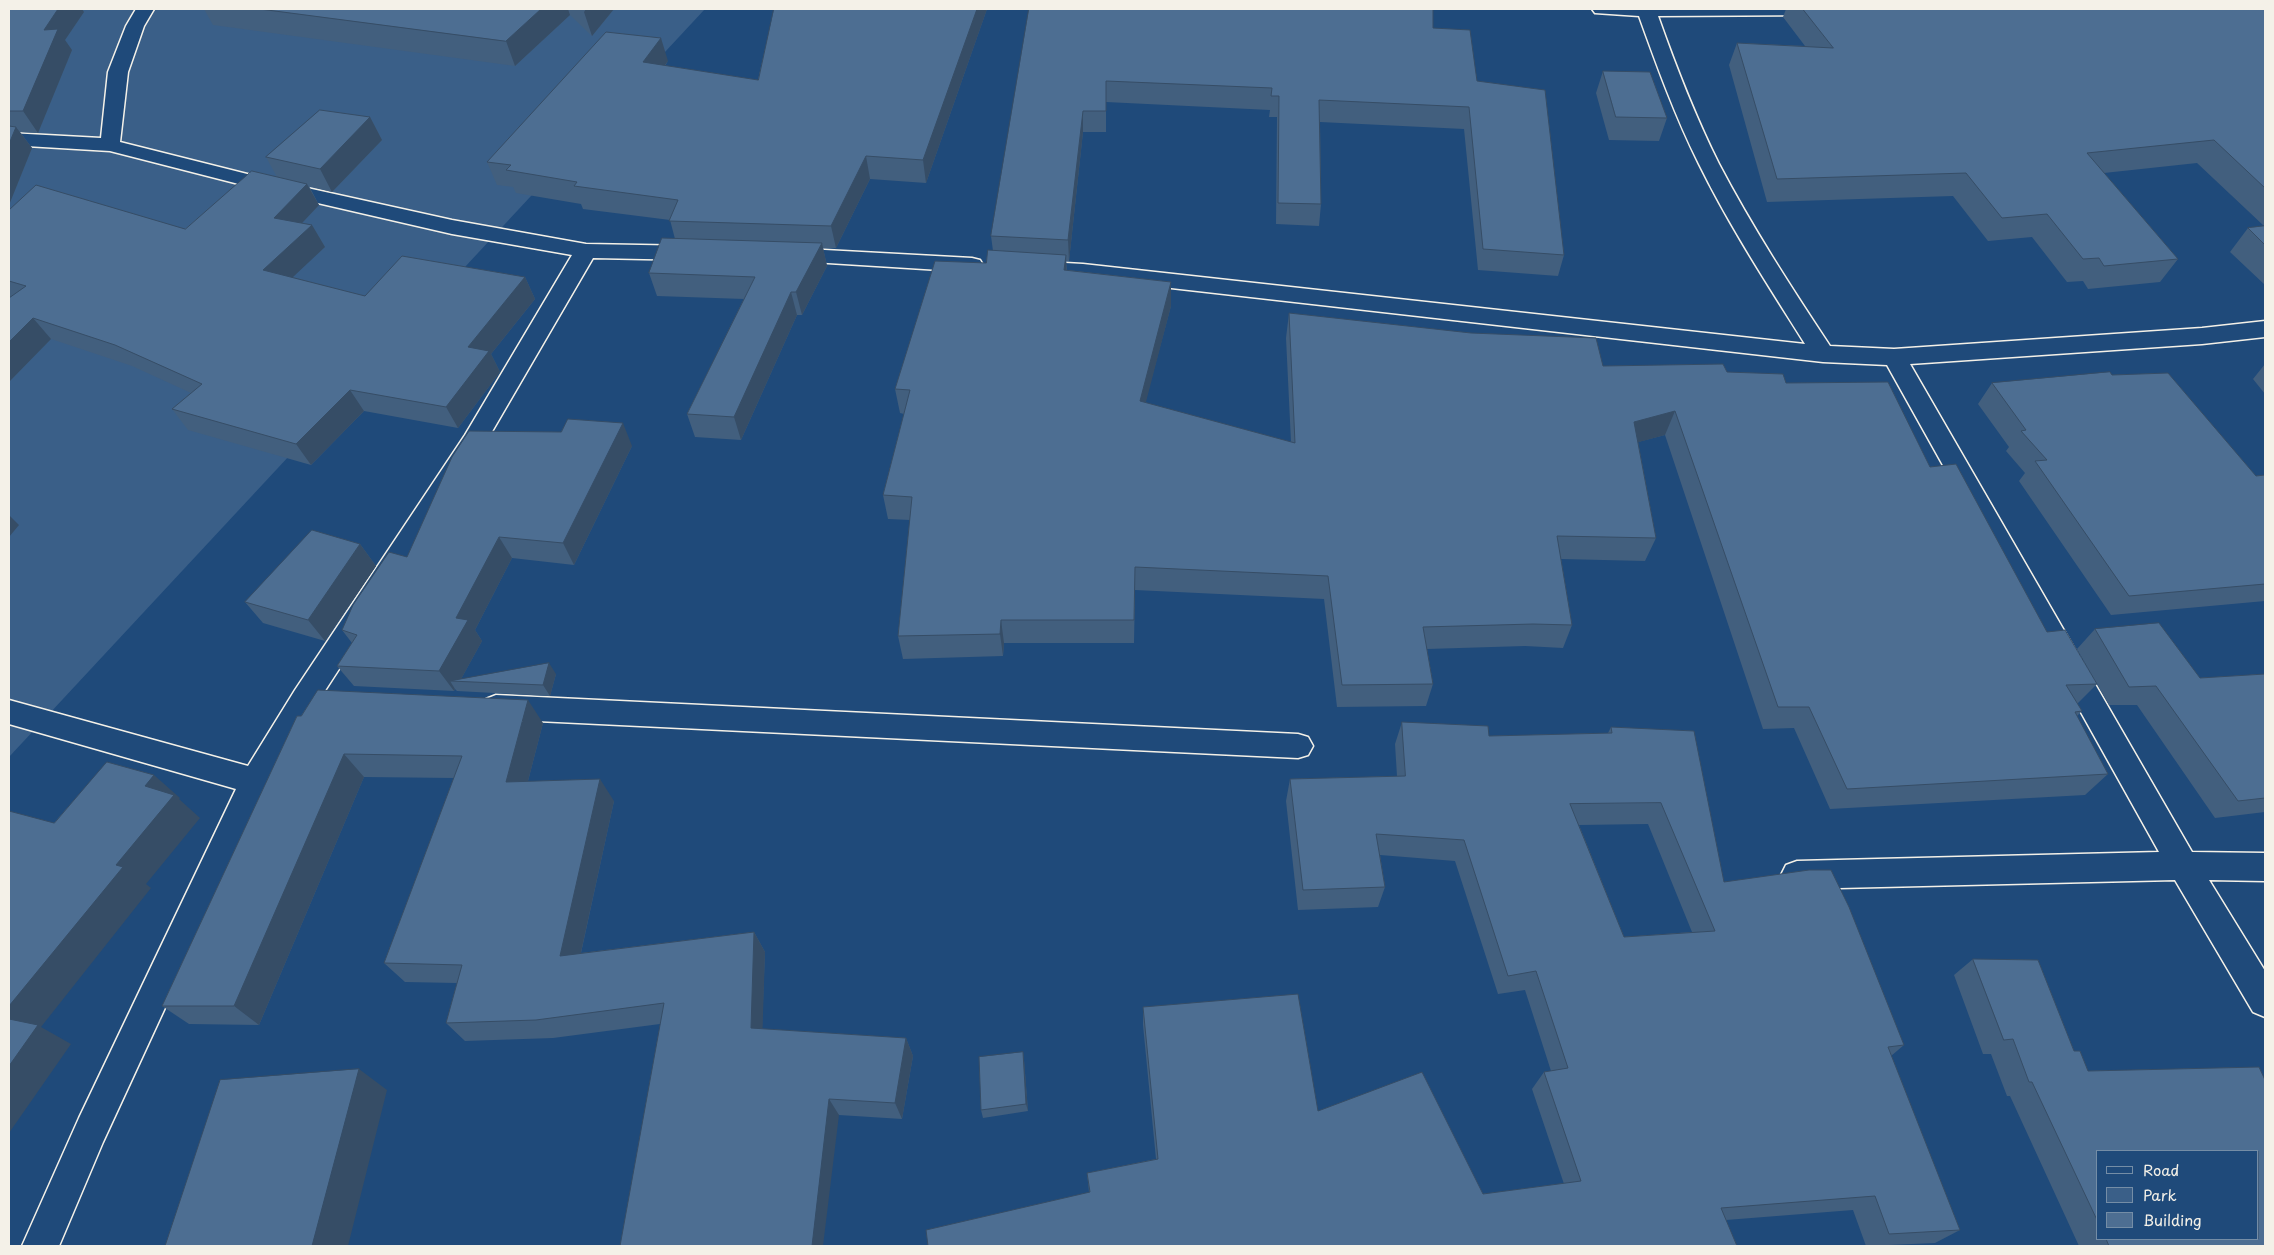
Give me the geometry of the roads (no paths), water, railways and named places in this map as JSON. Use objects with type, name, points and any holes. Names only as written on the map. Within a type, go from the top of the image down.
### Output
[{"type":"street","points":[[110,145],[118,72],[135,26],[145,9]]},
{"type":"street","points":[[1601,9],[1841,10]]},
{"type":"street","points":[[1646,10],[1669,73],[1708,164],[1748,236],[1823,354]]},
{"type":"street","points":[[9,139],[110,145],[270,186],[452,227],[586,251],[714,254]]},
{"type":"street","points":[[40,1246],[91,1130],[255,781],[305,698],[474,441],[586,251]]},
{"type":"street","points":[[763,254],[1083,271],[1823,354],[1894,356],[2202,336],[2265,329]]},
{"type":"street","points":[[1894,356],[2183,866],[2265,1001]]},
{"type":"street","points":[[305,698],[335,699]]},
{"type":"street","points":[[474,706],[1298,746]]},
{"type":"street","points":[[9,712],[255,781]]},
{"type":"street","points":[[1776,875],[2183,866],[2265,867]]}]
